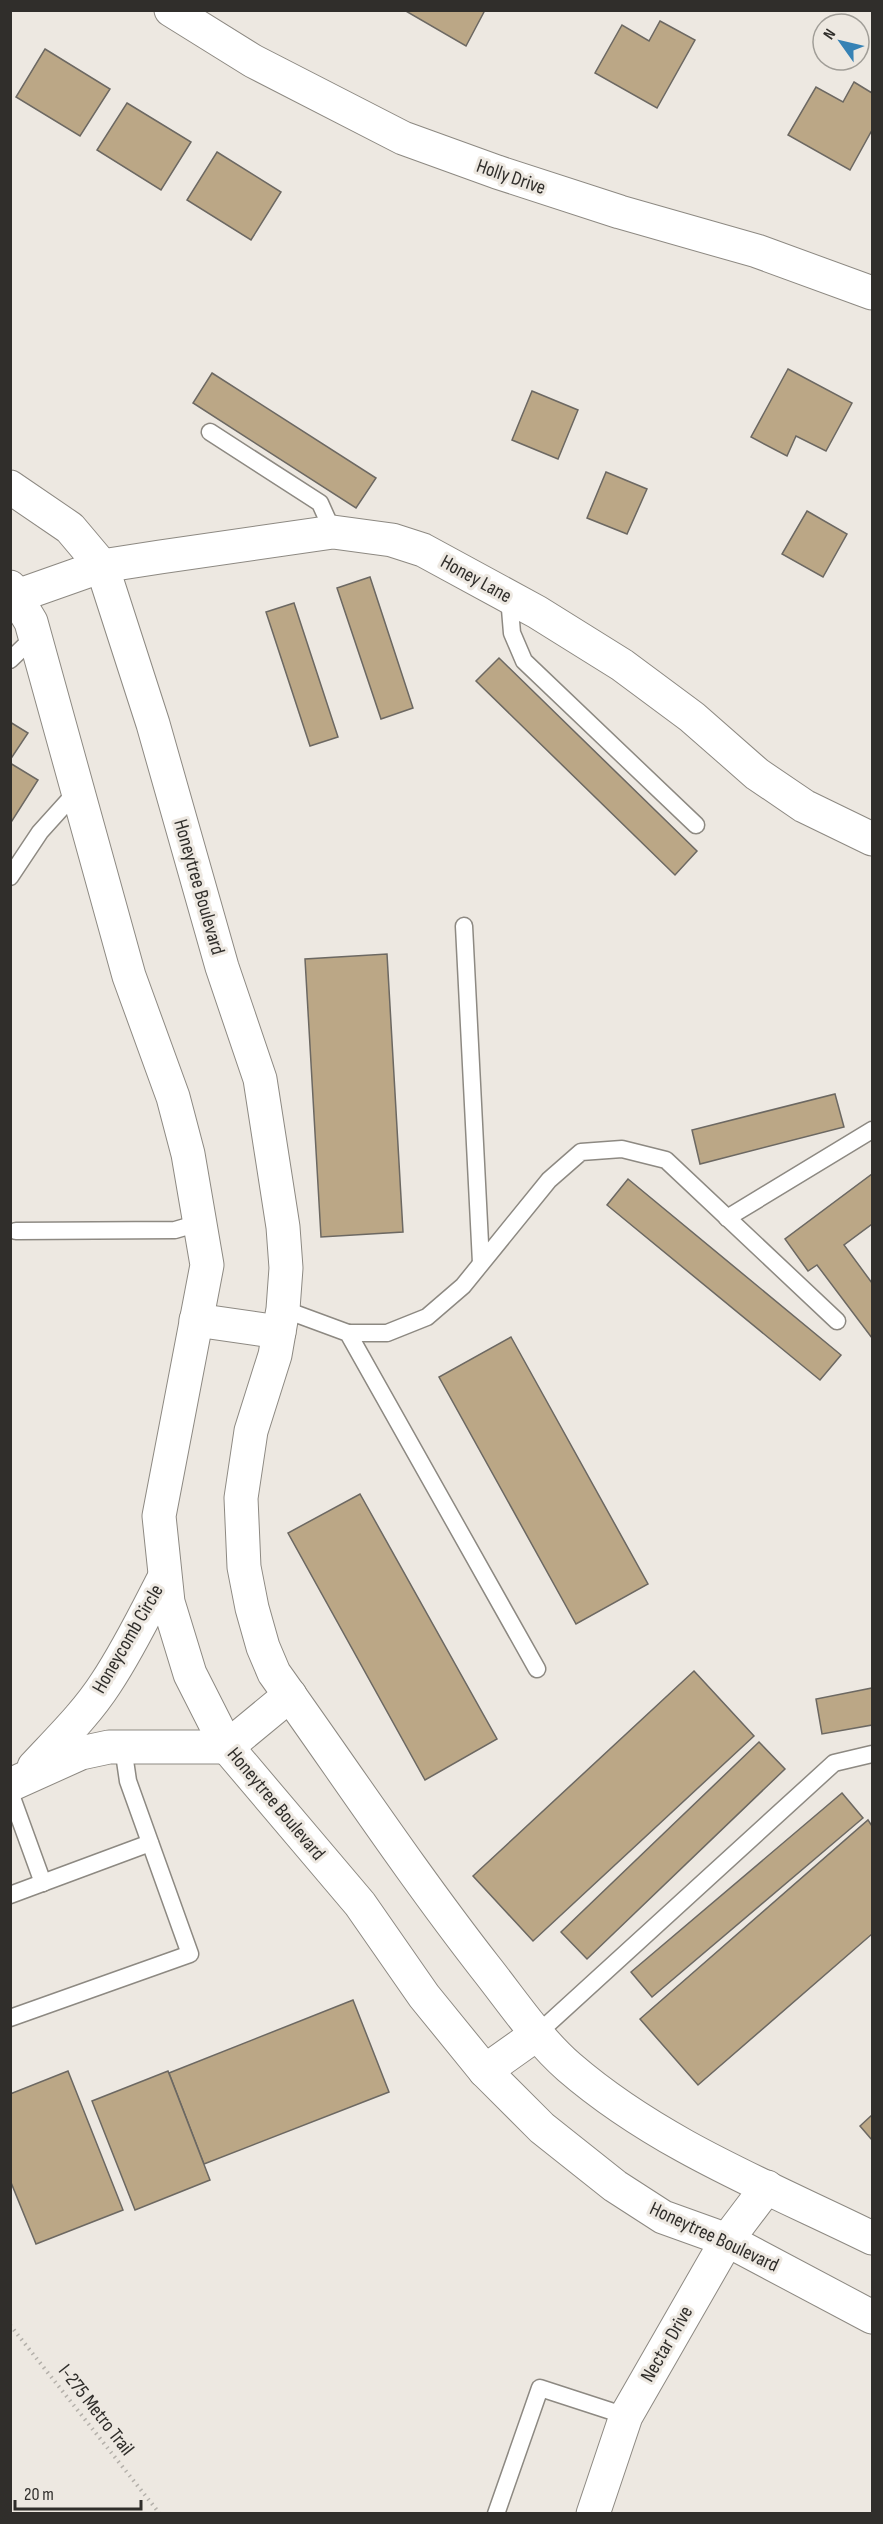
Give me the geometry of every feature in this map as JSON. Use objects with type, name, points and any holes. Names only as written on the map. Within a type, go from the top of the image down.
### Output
[{"type":"street","name":"Holly Drive","points":[[171,10],[254,61],[403,138],[497,172],[620,212],[757,251],[873,293]]},
{"type":"street","name":"Honeytree Boulevard","points":[[10,487],[70,528],[102,566],[153,724],[222,967],[260,1079],[283,1227],[286,1268],[275,1355],[251,1431],[241,1498],[244,1567],[263,1647],[274,1672],[437,1905],[537,2034],[569,2067],[641,2121],[687,2148],[873,2238]]},
{"type":"street","name":"Honey Lane","points":[[14,592],[102,566],[333,532],[392,540],[423,550],[509,597],[621,664],[692,717],[757,774],[804,806],[873,839]]},
{"type":"street","name":"Honeytree Boulevard","points":[[14,592],[31,622],[129,976],[173,1097],[188,1154],[207,1266],[159,1516],[168,1602],[190,1674],[227,1747],[360,1904],[424,1996],[485,2071],[542,2128],[615,2187],[663,2217],[727,2240],[873,2317]]},
{"type":"street","points":[[196,1320],[281,1320]]},
{"type":"street","name":"Honeycomb Circle","points":[[14,1786],[71,1728],[106,1685],[164,1578]]},
{"type":"street","points":[[14,1786],[81,1753],[123,1747],[227,1747],[291,1695]]},
{"type":"street","points":[[485,2071],[537,2034]]},
{"type":"street","name":"Nectar Drive","points":[[593,2514],[626,2416],[727,2240],[767,2187]]},
{"type":"lane","points":[[210,432],[320,503],[333,532]]},
{"type":"lane","points":[[509,597],[512,633],[524,661],[696,825]]},
{"type":"lane","points":[[10,660],[35,636]]},
{"type":"lane","points":[[10,878],[40,832],[77,791]]},
{"type":"lane","points":[[464,926],[480,1263]]},
{"type":"lane","points":[[727,1218],[873,1130]]},
{"type":"lane","points":[[281,1320],[348,1333],[387,1333],[427,1317],[463,1286],[549,1180],[581,1152],[622,1149],[666,1160],[837,1321]]},
{"type":"lane","points":[[16,1231],[175,1230],[200,1223]]},
{"type":"lane","points":[[348,1333],[537,1669]]},
{"type":"lane","points":[[10,2018],[190,1954],[128,1781],[123,1747]]},
{"type":"lane","points":[[537,2034],[834,1763],[873,1754]]},
{"type":"lane","points":[[14,1786],[43,1883]]},
{"type":"lane","points":[[10,1895],[150,1843]]},
{"type":"lane","points":[[496,2514],[540,2388],[626,2416]]},
{"type":"path","name":"I-275 Metro Trail","points":[[10,2325],[160,2514]]},
{"type":"building","points":[[404,10],[485,10],[466,46]]},
{"type":"building","points":[[660,21],[695,40],[657,108],[595,73],[622,25],[649,41]]},
{"type":"building","points":[[45,49],[110,89],[80,136],[16,97]]},
{"type":"building","points":[[854,82],[872,93],[872,130],[850,170],[788,135],[816,87],[843,102]]},
{"type":"building","points":[[127,103],[191,142],[161,190],[97,150]]},
{"type":"building","points":[[217,152],[281,192],[251,240],[187,200]]},
{"type":"building","points":[[788,369],[852,403],[826,451],[796,436],[787,456],[751,437]]},
{"type":"building","points":[[212,373],[376,478],[356,508],[193,403]]},
{"type":"building","points":[[532,391],[578,410],[558,459],[512,440]]},
{"type":"building","points":[[606,472],[647,489],[627,534],[587,518]]},
{"type":"building","points":[[807,511],[847,534],[823,577],[782,554]]},
{"type":"building","points":[[370,577],[413,708],[381,719],[337,588]]},
{"type":"building","points":[[294,603],[338,737],[310,746],[266,612]]},
{"type":"building","points":[[499,658],[697,851],[675,875],[476,681]]},
{"type":"building","points":[[10,722],[28,733],[10,760]]},
{"type":"building","points":[[10,763],[38,780],[10,824]]},
{"type":"building","points":[[387,954],[403,1232],[321,1237],[305,959]]},
{"type":"building","points":[[835,1094],[844,1127],[700,1164],[692,1130]]},
{"type":"building","points":[[872,1174],[872,1224],[844,1245],[872,1283],[872,1338],[817,1265],[808,1271],[785,1239]]},
{"type":"building","points":[[628,1179],[841,1355],[820,1380],[607,1205]]},
{"type":"building","points":[[511,1337],[648,1584],[576,1624],[439,1377]]},
{"type":"building","points":[[360,1494],[497,1739],[425,1780],[288,1533]]},
{"type":"building","points":[[694,1671],[754,1736],[533,1941],[473,1876]]},
{"type":"building","points":[[872,1688],[872,1725],[822,1734],[816,1699]]},
{"type":"building","points":[[759,1742],[785,1769],[587,1959],[561,1932]]},
{"type":"building","points":[[842,1793],[863,1818],[652,1997],[631,1972]]},
{"type":"building","points":[[868,1820],[872,1826],[872,1934],[698,2085],[640,2019]]},
{"type":"building","points":[[353,2000],[389,2092],[204,2164],[169,2073]]},
{"type":"building","points":[[68,2071],[123,2210],[36,2244],[10,2180],[10,2094]]},
{"type":"building","points":[[168,2071],[210,2180],[135,2210],[92,2101]]},
{"type":"building","points":[[872,2115],[872,2140],[860,2126]]}]
